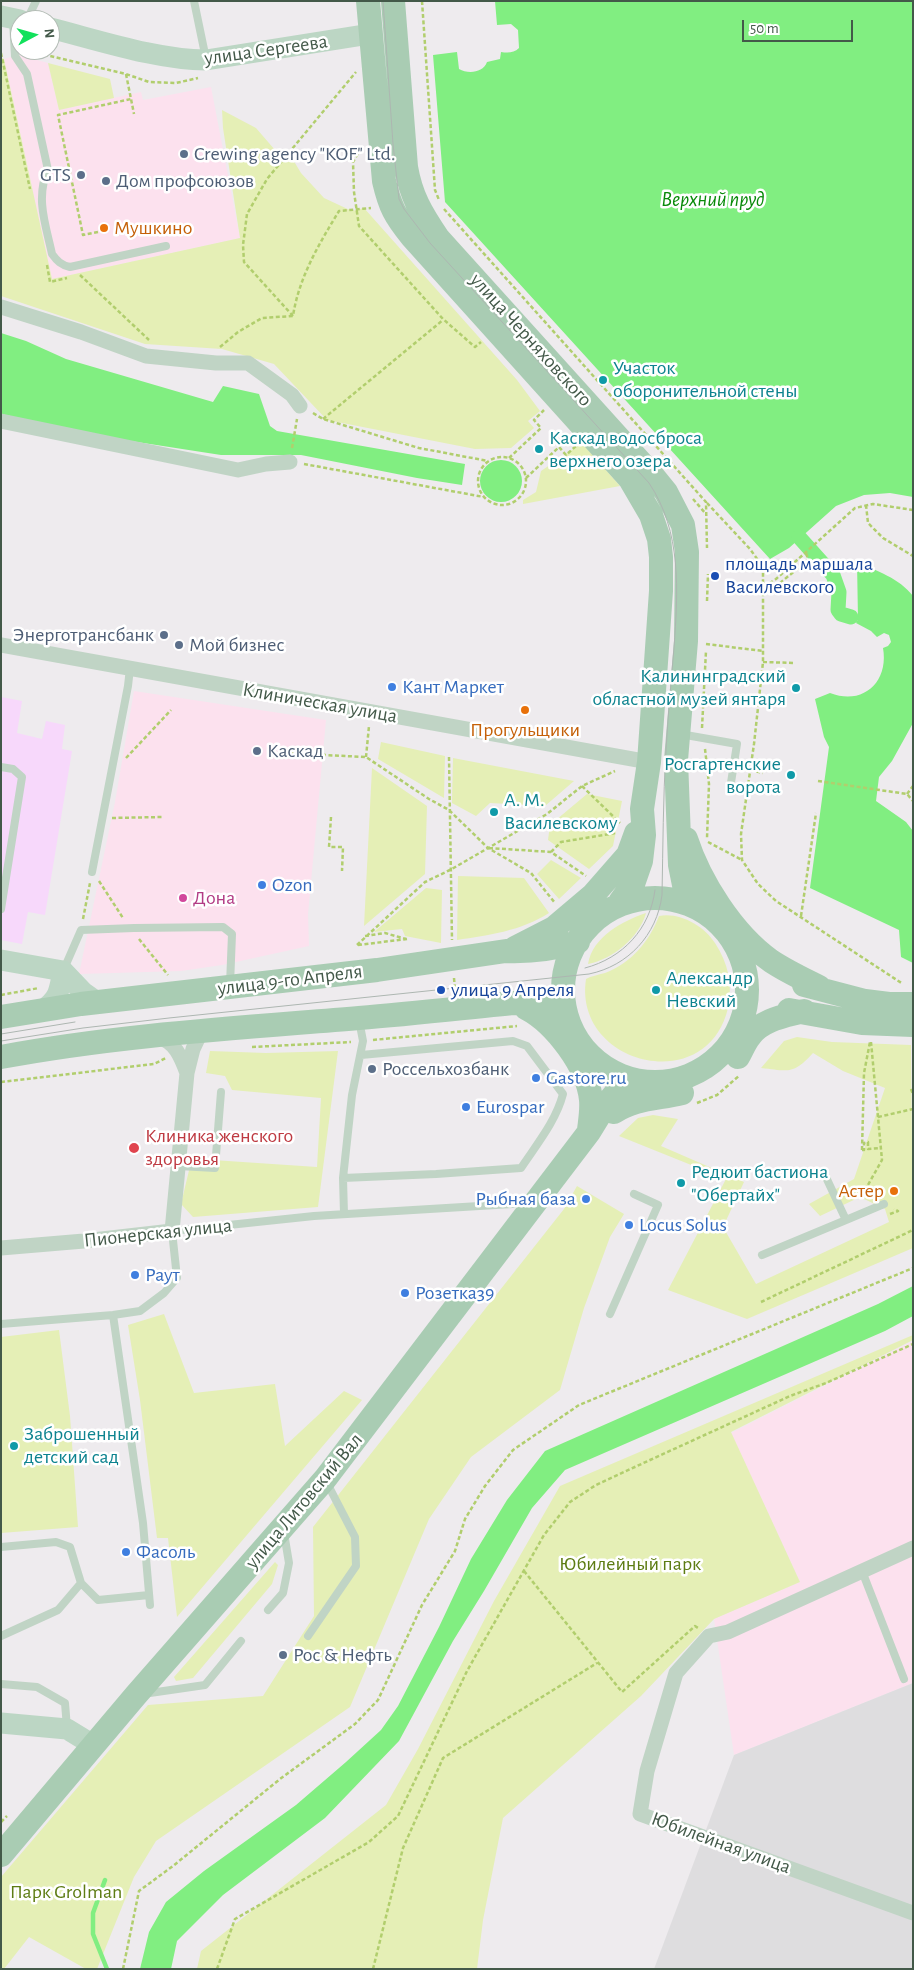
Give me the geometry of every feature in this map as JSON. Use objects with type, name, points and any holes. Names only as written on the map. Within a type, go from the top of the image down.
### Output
[{"type":"main road","name":"улица Черняховского","points":[[368,1],[384,181],[393,212],[412,236],[630,479],[651,515],[660,548],[661,591],[644,761],[642,809],[644,836],[641,861],[633,884],[620,902]]},
{"type":"main road","name":"улица Черняховского","points":[[393,1],[406,167],[410,186],[424,217],[438,238],[637,456],[666,492],[683,525],[687,552],[686,641],[676,760],[677,799],[680,865],[684,890],[694,905]]},
{"type":"main road","name":"улица Сергеева","points":[[60,30],[167,57],[188,60],[206,60],[395,31]]},
{"type":"main road","points":[[677,799],[686,840],[705,884],[720,907],[758,951],[772,962],[819,987]]},
{"type":"main road","points":[[506,952],[528,943],[554,928],[580,907],[606,881],[628,855],[636,834],[642,809]]},
{"type":"main road","points":[[737,1032],[746,995],[743,962],[726,930],[713,918],[694,905],[673,898],[620,902],[599,919],[578,942],[567,961],[561,977],[564,1015],[582,1047],[592,1059],[617,1074],[644,1082],[682,1078],[699,1071],[714,1061],[752,1014],[763,1009],[775,1008],[804,1011],[862,1023],[913,1025]]},
{"type":"main road","name":"улица 9-го Апреля","points":[[1,1017],[98,1002],[377,970],[506,952],[556,949],[578,942]]},
{"type":"main road","points":[[1,960],[63,971],[83,992],[98,1002]]},
{"type":"main road","points":[[743,962],[756,971],[786,981],[819,987],[865,1001],[889,1004],[909,995]]},
{"type":"main road","points":[[43,1010],[52,1003],[60,992],[63,971]]},
{"type":"main road","points":[[513,1003],[528,1010],[552,1028],[583,1072],[591,1100],[589,1132]]},
{"type":"main road","name":"улица 9-го Апреля","points":[[1,1057],[202,1030],[361,1029],[513,1003],[528,1003],[547,1007],[564,1015]]},
{"type":"main road","points":[[589,1132],[626,1104],[687,1092],[706,1084],[723,1073],[737,1058],[750,1035],[757,1029],[777,1018],[804,1011]]},
{"type":"main road","name":"улица Литовский Вал","points":[[589,1132],[597,1085],[592,1059]]},
{"type":"main road","name":"улица Литовский Вал","points":[[1,1855],[136,1695],[325,1479],[589,1132],[605,1106],[619,1089],[644,1082]]},
{"type":"main road","points":[[1,1722],[67,1729],[85,1740],[92,1748]]},
{"type":"street","points":[[1,307],[81,332],[146,356],[170,360],[248,364],[292,395],[300,406]]},
{"type":"street","points":[[1,421],[238,470],[266,464],[290,462]]},
{"type":"street","name":"Клиническая улица","points":[[1,644],[644,761]]},
{"type":"street","points":[[172,1231],[188,1074],[193,1049],[202,1030]]},
{"type":"street","points":[[150,1036],[166,1039],[178,1052],[188,1074]]},
{"type":"street","name":"Пионерская улица","points":[[1,1248],[84,1242],[172,1231]]},
{"type":"street","points":[[709,1636],[728,1632],[913,1548]]},
{"type":"street","name":"Юбилейная улица","points":[[709,1636],[676,1673],[647,1771],[640,1814],[913,1913]]},
{"type":"lane","points":[[26,10],[36,1]]},
{"type":"lane","points":[[194,1],[206,60]]},
{"type":"lane","points":[[18,60],[27,74],[48,170],[40,194],[52,254],[55,259],[59,263],[70,267],[166,246]]},
{"type":"lane","points":[[92,872],[112,773],[130,668]]},
{"type":"lane","points":[[678,734],[737,744],[730,789]]},
{"type":"lane","points":[[1,767],[13,770],[22,777],[1,909]]},
{"type":"lane","points":[[63,971],[81,930],[223,927],[232,934],[230,987]]},
{"type":"lane","points":[[361,1029],[361,1055],[352,1094],[343,1178],[348,1213],[536,1202]]},
{"type":"lane","points":[[343,1178],[521,1168],[554,1119],[563,1094],[527,1046],[513,1041],[361,1055]]},
{"type":"lane","points":[[179,1166],[215,1168],[220,1092]]},
{"type":"lane","points":[[824,1173],[846,1220]]},
{"type":"lane","points":[[610,1314],[658,1205],[634,1194]]},
{"type":"lane","points":[[762,1255],[884,1204]]},
{"type":"lane","name":"Пионерская улица","points":[[172,1231],[348,1213]]},
{"type":"lane","points":[[1,1324],[140,1311],[164,1293],[177,1278],[172,1231]]},
{"type":"lane","points":[[113,1315],[143,1523],[150,1605]]},
{"type":"lane","points":[[308,1636],[356,1566],[355,1537],[325,1479]]},
{"type":"lane","points":[[268,1610],[283,1593],[288,1563],[283,1528]]},
{"type":"lane","points":[[1,1547],[56,1542],[70,1547],[81,1583],[98,1600],[149,1595]]},
{"type":"lane","points":[[862,1571],[904,1679]]},
{"type":"lane","points":[[1,1636],[58,1610],[81,1583]]},
{"type":"lane","points":[[136,1695],[205,1686],[241,1641]]},
{"type":"lane","points":[[1,1684],[37,1687],[65,1703],[67,1729]]},
{"type":"path","points":[[422,1],[435,190],[439,202],[750,549],[763,567],[763,662],[741,834],[742,860]]},
{"type":"path","points":[[1,53],[32,196]]},
{"type":"path","points":[[293,316],[244,262],[243,245],[247,214],[267,179],[357,71]]},
{"type":"path","points":[[126,74],[134,114]]},
{"type":"path","points":[[98,232],[83,235],[58,115],[131,99]]},
{"type":"path","points":[[361,148],[353,162],[354,192],[359,226],[444,319],[475,347]]},
{"type":"path","points":[[293,316],[300,285],[320,243],[339,211],[371,208]]},
{"type":"path","points":[[46,262],[50,282],[80,275],[149,340]]},
{"type":"path","points":[[203,361],[238,332],[262,318],[293,316]]},
{"type":"path","points":[[323,419],[444,319]]},
{"type":"path","points":[[560,346],[567,353]]},
{"type":"path","points":[[484,497],[290,462],[300,406],[323,419],[419,448],[488,461],[503,457],[512,459],[525,473],[526,478],[524,492],[518,499],[510,504],[501,505],[492,503],[484,497],[480,489],[480,471],[488,461]]},
{"type":"path","points":[[509,458],[541,428],[534,420],[545,410]]},
{"type":"path","points":[[526,478],[559,448],[566,455],[578,444]]},
{"type":"path","points":[[687,493],[707,515]]},
{"type":"path","points":[[706,502],[707,550]]},
{"type":"path","points":[[763,584],[770,583],[776,579],[856,508],[866,505],[913,510]]},
{"type":"path","points":[[866,505],[868,523],[883,538],[913,556]]},
{"type":"path","points":[[776,579],[782,585],[808,560],[806,552]]},
{"type":"path","points":[[707,609],[708,566]]},
{"type":"path","points":[[706,636],[702,730],[709,784],[706,826],[707,842],[710,849]]},
{"type":"path","points":[[706,644],[763,651]]},
{"type":"path","points":[[763,662],[795,663]]},
{"type":"path","points":[[112,773],[171,710]]},
{"type":"path","points":[[366,757],[368,740]]},
{"type":"path","points":[[283,753],[366,757],[449,810],[488,848],[531,873],[561,910]]},
{"type":"path","points":[[449,757],[452,946]]},
{"type":"path","points":[[364,936],[385,933],[408,939],[357,945],[364,936],[425,882],[450,870],[547,814],[582,786],[644,761]]},
{"type":"path","points":[[750,770],[763,773]]},
{"type":"path","points":[[818,781],[907,794],[913,801]]},
{"type":"path","points":[[582,786],[619,821],[621,827]]},
{"type":"path","points":[[907,794],[913,786]]},
{"type":"path","points":[[801,916],[816,813]]},
{"type":"path","points":[[103,818],[162,817]]},
{"type":"path","points":[[331,817],[329,847],[343,847],[342,871]]},
{"type":"path","points":[[551,852],[562,842],[622,832]]},
{"type":"path","points":[[707,842],[742,860],[758,884],[776,901],[801,916],[909,995]]},
{"type":"path","points":[[488,848],[551,852],[589,878]]},
{"type":"path","points":[[81,930],[92,872]]},
{"type":"path","points":[[372,1040],[521,1025]]},
{"type":"path","points":[[247,1047],[361,1029]]},
{"type":"path","points":[[881,1148],[868,1149],[868,1142],[864,1143],[864,1150],[862,1150],[864,1073],[871,1038],[878,1117],[881,1148],[882,1160],[864,1192],[898,1211],[889,1215]]},
{"type":"path","points":[[1,1082],[154,1064],[178,1052]]},
{"type":"path","points":[[911,1089],[913,1094]]},
{"type":"path","points":[[878,1117],[913,1109]]},
{"type":"path","points":[[761,1302],[913,1230]]},
{"type":"path","points":[[123,1969],[139,1891],[173,1866],[280,1778],[355,1724],[378,1700],[422,1605],[455,1551],[465,1519],[485,1486],[513,1450],[579,1405],[913,1268]]},
{"type":"path","points":[[217,1969],[235,1919],[370,1842],[398,1816],[467,1671],[544,1535],[570,1502],[596,1485],[790,1396],[826,1383],[913,1344]]},
{"type":"path","points":[[524,1572],[622,1692],[695,1626],[709,1636]]},
{"type":"path","points":[[372,1969],[402,1848],[443,1758],[597,1663]]},
{"type":"path","points":[[1,1822],[7,1815]]},
{"type":"shaded area","points":[[10,57],[10,60],[37,60],[48,63],[59,110],[141,92],[143,100],[211,87],[240,238],[52,279],[4,59]]},
{"type":"shaded area","points":[[134,691],[326,720],[308,914],[309,946],[222,965],[181,971],[79,974],[115,802]]},
{"type":"shaded area","points":[[1,697],[22,701],[17,733],[42,739],[46,721],[65,725],[62,749],[72,751],[45,915],[28,912],[22,944],[1,940]]},
{"type":"shaded area","points":[[913,1341],[913,1683],[734,1755],[714,1619],[800,1582],[731,1433]]},
{"type":"shaded area","points":[[913,1683],[913,1969],[654,1969],[734,1755]]},
{"type":"green space","points":[[1,57],[4,59],[52,279],[240,238],[223,128],[222,110],[256,128],[275,150],[295,163],[301,173],[324,198],[352,211],[364,208],[517,380],[540,411],[528,421],[534,428],[511,448],[475,449],[327,420],[274,364],[222,349],[145,344],[1,296]]},
{"type":"green space","points":[[48,63],[110,79],[114,98],[59,110]]},
{"type":"green space","points":[[582,443],[620,486],[523,504],[523,500],[536,492],[541,471]]},
{"type":"green space","points":[[381,742],[445,756],[444,798],[378,759]]},
{"type":"green space","points":[[453,758],[574,781],[545,806],[490,803],[476,816],[452,803]]},
{"type":"green space","points":[[372,768],[427,806],[425,874],[364,926]]},
{"type":"green space","points":[[587,794],[622,801],[613,846],[589,869],[548,840],[550,825]]},
{"type":"green space","points":[[551,860],[581,878],[559,899],[537,874]]},
{"type":"green space","points":[[458,876],[524,878],[549,913],[516,928],[457,940]]},
{"type":"green space","points":[[426,888],[442,890],[441,943],[405,936],[402,929],[374,932]]},
{"type":"green space","points":[[646,913],[638,931],[624,946],[607,957],[588,964],[591,954],[602,938],[619,925]]},
{"type":"green space","points":[[667,915],[683,918],[705,931],[715,943],[723,958],[730,982],[728,1008],[715,1036],[695,1054],[670,1061],[644,1060],[620,1050],[600,1032],[588,1009],[586,979],[605,973],[623,964],[644,943],[659,916]]},
{"type":"green space","points":[[797,1037],[832,1042],[911,1045],[913,1248],[747,1319],[668,1290],[726,1179],[619,1136],[638,1118],[653,1115],[678,1119],[661,1146],[744,1182],[723,1227],[756,1284],[889,1222],[885,1209],[860,1197],[820,1216],[809,1204],[854,1179],[885,1088],[843,1071],[813,1053],[800,1065],[790,1070],[761,1068],[784,1041]]},
{"type":"green space","points":[[210,1051],[266,1053],[338,1051],[318,1207],[193,1217],[181,1204],[191,1162],[198,1159],[317,1167],[321,1098],[232,1090],[225,1076],[206,1073]]},
{"type":"green space","name":"Парк Grolman","points":[[577,1186],[624,1214],[610,1237],[584,1308],[560,1390],[471,1457],[429,1519],[350,1707],[156,1841],[134,1877],[97,1969],[86,1969],[29,1937],[4,1969],[1,1969],[1,1877],[148,1705],[263,1696],[314,1616],[313,1527],[564,1209]]},
{"type":"green space","points":[[164,1314],[194,1393],[275,1384],[285,1446],[344,1391],[362,1400],[177,1617],[168,1538],[157,1538],[140,1400],[128,1325]]},
{"type":"green space","points":[[59,1330],[70,1416],[78,1527],[1,1533],[1,1337]]},
{"type":"green space","name":"Юбилейный парк","points":[[913,1335],[913,1340],[731,1432],[800,1582],[714,1619],[641,1696],[503,1818],[483,1920],[477,1969],[197,1969],[201,1951],[386,1805],[418,1749],[494,1601],[560,1486]]},
{"type":"green space","points":[[275,1562],[278,1565],[272,1584],[193,1678],[176,1681],[174,1677]]},
{"type":"water","name":"Верхний пруд","points":[[495,1],[913,1],[913,497],[890,493],[864,495],[836,506],[789,548],[770,559],[445,202],[433,55],[457,52],[459,69],[475,72],[485,66],[487,62],[500,59],[501,52],[511,52],[519,48],[518,30],[511,24],[497,25]]},
{"type":"water","points":[[1,333],[26,341],[66,359],[213,402],[223,386],[259,394],[270,426],[277,431],[465,464],[462,485],[301,455],[221,455],[111,438],[1,414]]},
{"type":"water","points":[[497,460],[505,460],[516,466],[522,481],[516,496],[505,502],[497,502],[486,496],[480,485],[480,477],[486,466]]},
{"type":"water","points":[[857,562],[901,584],[913,596],[913,723],[892,761],[879,777],[876,801],[906,822],[913,831],[913,963],[901,957],[899,930],[810,888],[829,747],[824,737],[815,699],[830,693],[853,696],[871,688],[878,681],[882,671],[884,660],[883,648],[891,642],[889,635],[884,633],[877,637],[871,631],[856,623],[858,619]]},
{"type":"water","points":[[913,1286],[913,1316],[885,1331],[565,1470],[532,1508],[453,1641],[399,1741],[325,1818],[223,1895],[177,1941],[171,1969],[140,1969],[149,1932],[166,1902],[204,1871],[296,1805],[381,1730],[398,1706],[439,1627],[471,1559],[507,1500],[545,1451],[878,1304]]},
{"type":"waterway","points":[[799,537],[833,575],[839,592],[838,610],[841,614],[851,617]]},
{"type":"waterway","points":[[105,1880],[93,1913],[93,1934],[107,1969]]},
{"type":"tram line","points":[[1,1041],[83,1028],[169,1018],[589,974],[603,970],[628,956],[647,935],[659,910],[662,895],[666,750],[677,584],[672,542],[667,521],[660,502],[649,483],[430,243],[404,209],[399,199],[393,144],[383,1]]},
{"type":"tram line","points":[[585,968],[611,957],[632,940],[641,929],[647,917],[655,890]]},
{"type":"tram line","points":[[1,1034],[75,1022]]},
{"type":"place","name":"Crewing agency \"KOF\" Ltd.","points":[[184,154]]},
{"type":"place","name":"GTS","points":[[81,175]]},
{"type":"place","name":"Дом профсоюзов","points":[[106,181]]},
{"type":"place","name":"Мушкино","points":[[104,228]]},
{"type":"place","name":"Участок оборонительной стены","points":[[603,380]]},
{"type":"place","name":"Каскад водосброса верхнего озера","points":[[539,449]]},
{"type":"place","name":"площадь маршала Василевского","points":[[715,576]]},
{"type":"place","name":"Энерготрансбанк","points":[[164,635]]},
{"type":"place","name":"Мой бизнес","points":[[179,645]]},
{"type":"place","name":"Кант Маркет","points":[[392,687]]},
{"type":"place","name":"Калининградский областной музей янтаря","points":[[796,688]]},
{"type":"place","name":"Прогульщики","points":[[525,710]]},
{"type":"place","name":"Каскад","points":[[257,751]]},
{"type":"place","name":"Росгартенские ворота","points":[[791,775]]},
{"type":"place","name":"А. М. Василевскому","points":[[494,812]]},
{"type":"place","name":"Ozon","points":[[262,885]]},
{"type":"place","name":"Дона","points":[[183,898]]},
{"type":"place","name":"улица 9 Апреля","points":[[441,990]]},
{"type":"place","name":"Александр Невский","points":[[656,990]]},
{"type":"place","name":"Россельхозбанк","points":[[372,1069]]},
{"type":"place","name":"Gastore.ru","points":[[536,1078]]},
{"type":"place","name":"Eurospar","points":[[466,1107]]},
{"type":"place","name":"Клиника женского здоровья","points":[[134,1148]]},
{"type":"place","name":"Редюит бастиона \"Обертайх\"","points":[[681,1183]]},
{"type":"place","name":"Астер","points":[[894,1191]]},
{"type":"place","name":"Рыбная база","points":[[586,1199]]},
{"type":"place","name":"Locus Solus","points":[[629,1225]]},
{"type":"place","name":"Раут","points":[[135,1275]]},
{"type":"place","name":"Розетка39","points":[[405,1293]]},
{"type":"place","name":"Заброшенный детский сад","points":[[14,1446]]},
{"type":"place","name":"Фасоль","points":[[126,1552]]},
{"type":"place","name":"Рос & Нефть","points":[[283,1655]]}]
